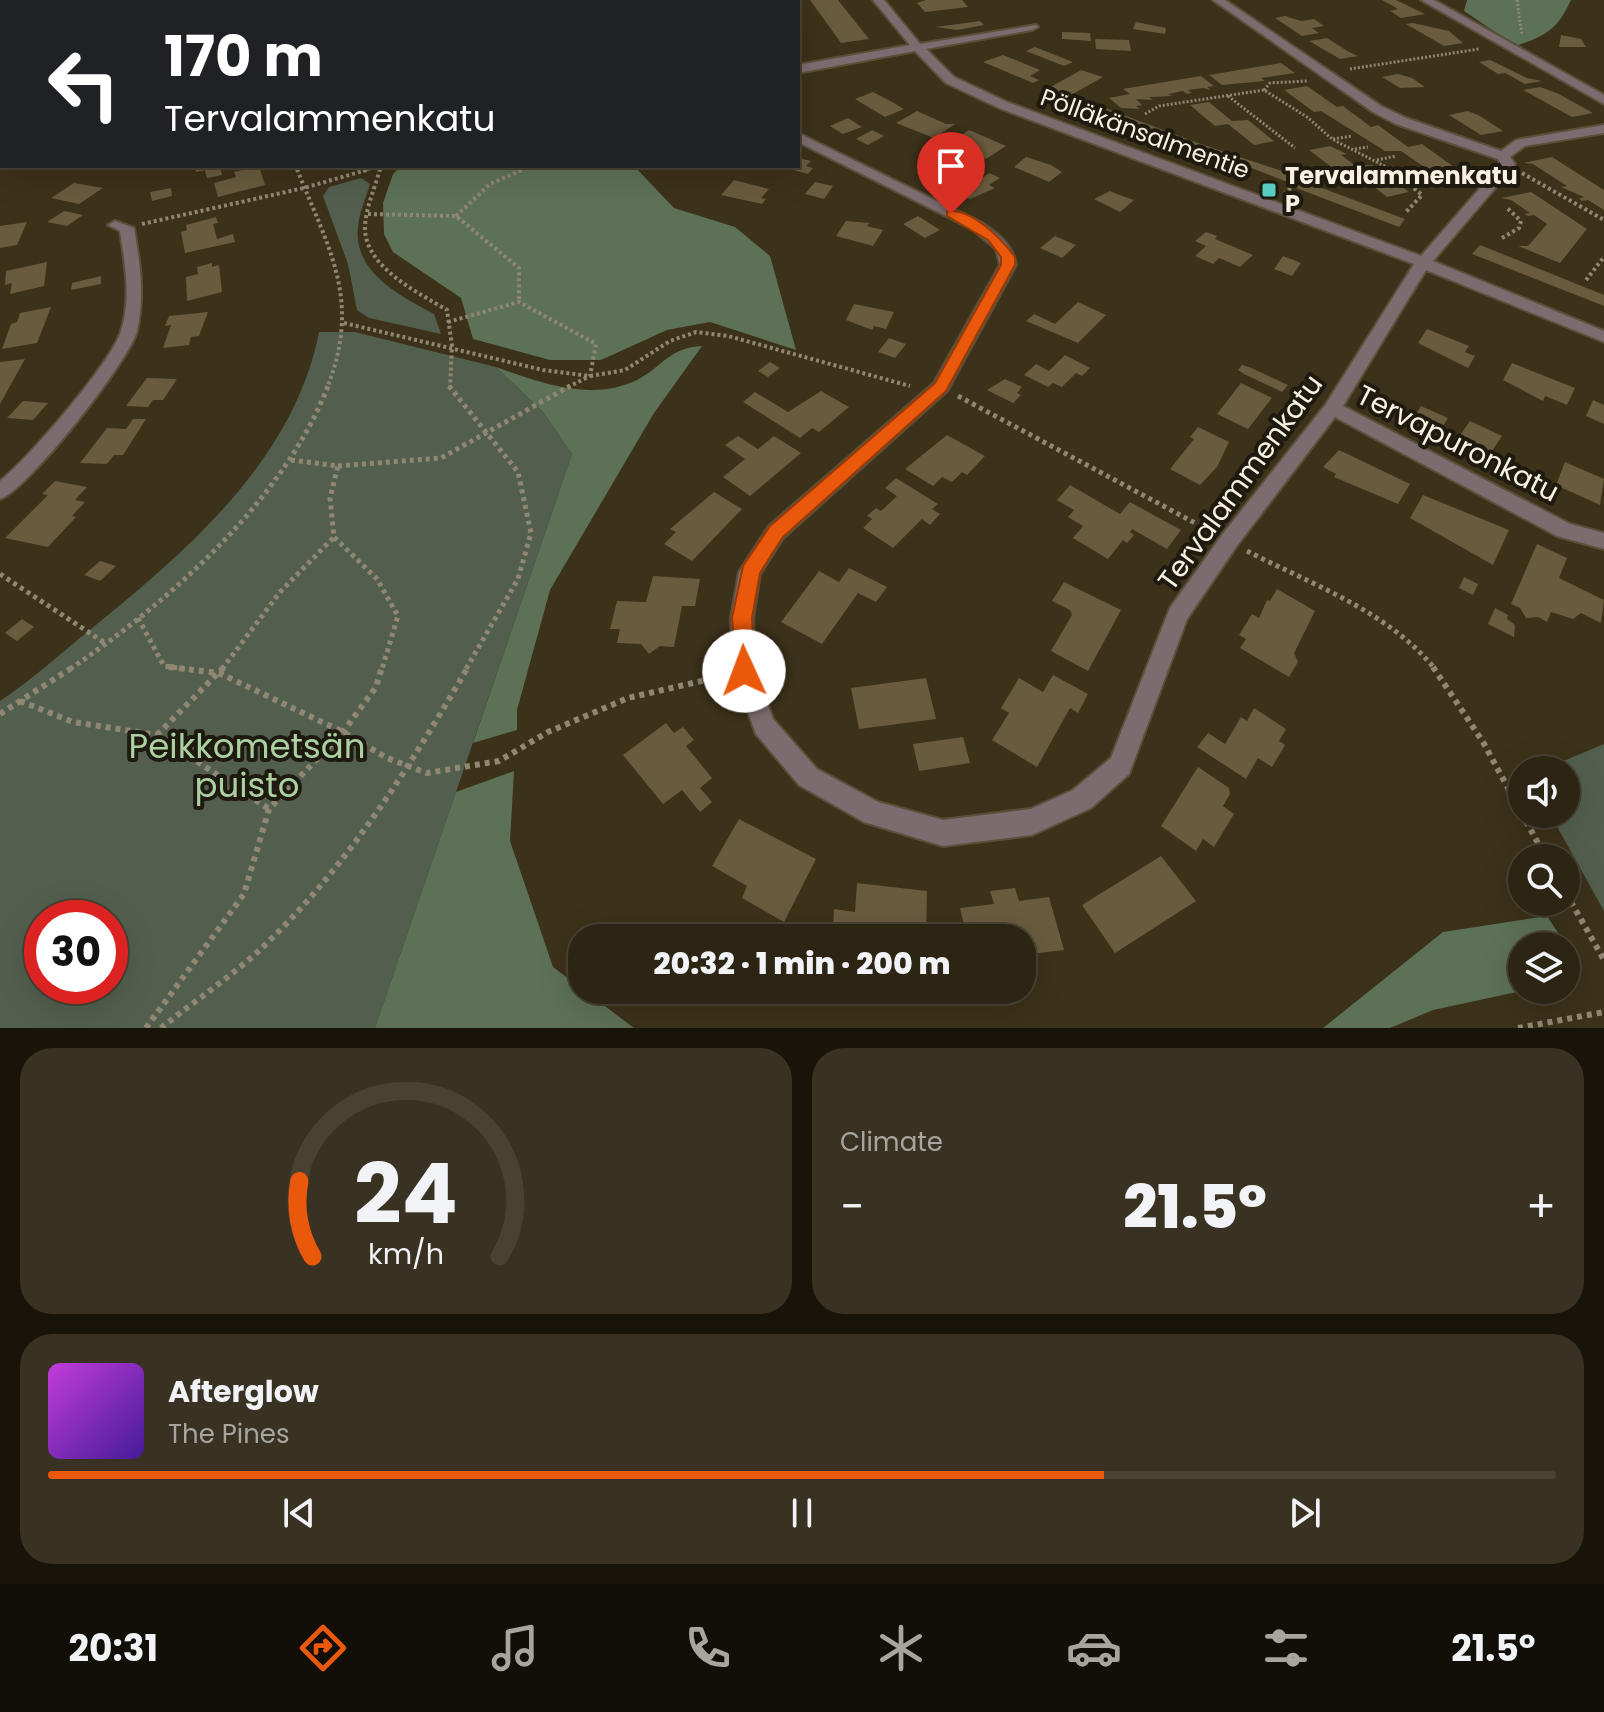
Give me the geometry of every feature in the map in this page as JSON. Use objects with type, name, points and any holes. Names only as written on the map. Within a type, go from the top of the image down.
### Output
[{"type":"street","name":"Pölläkänsalmentie","points":[[878,0],[917,47],[950,80],[1003,105],[1422,264],[1604,337]]},
{"type":"street","points":[[1218,0],[1318,77],[1401,121],[1505,160],[1521,143],[1604,129]]},
{"type":"street","points":[[1426,0],[1604,100]]},
{"type":"street","points":[[800,69],[1032,27]]},
{"type":"street","name":"Tervalammenkatu","points":[[800,138],[977,226],[1003,247],[1008,265],[941,387],[776,532],[750,572],[742,618],[744,671],[764,726],[808,777],[873,813],[943,833],[1032,822],[1082,799],[1120,766],[1178,615],[1229,541],[1332,408],[1422,264],[1505,160]]},
{"type":"street","points":[[0,492],[17,478],[91,392],[128,335],[136,291],[121,226]]},
{"type":"street","name":"Tervapuronkatu","points":[[1332,408],[1564,530],[1604,541]]},
{"type":"path","points":[[1145,114],[1159,106],[1264,90],[1270,83],[1505,45],[1522,35],[1517,0]]},
{"type":"path","points":[[1264,90],[1307,117],[1332,139],[1396,172],[1422,195],[1405,213]]},
{"type":"path","points":[[1227,96],[1295,148]]},
{"type":"path","points":[[1332,139],[1352,136]]},
{"type":"path","points":[[1354,149],[1368,147]]},
{"type":"path","points":[[1376,160],[1396,156]]},
{"type":"path","points":[[1505,160],[1604,220]]},
{"type":"path","points":[[0,714],[138,618],[201,562],[291,460],[329,386],[344,323],[336,271],[297,168]]},
{"type":"path","points":[[121,226],[304,188],[372,168]]},
{"type":"path","points":[[161,1028],[266,944],[364,833],[410,767],[518,579],[531,533],[518,472],[482,433],[449,387],[452,346],[447,310],[400,280],[374,256],[364,231],[379,168]]},
{"type":"path","points":[[456,216],[490,184],[526,168]]},
{"type":"path","points":[[1396,172],[1414,168]]},
{"type":"path","points":[[1283,195],[1304,175]]},
{"type":"path","points":[[1502,238],[1519,228],[1521,221],[1507,208]]},
{"type":"path","points":[[368,214],[456,216],[519,268],[519,302]]},
{"type":"path","points":[[1586,280],[1604,257]]},
{"type":"path","points":[[448,322],[519,302],[596,344],[590,376]]},
{"type":"path","points":[[344,323],[452,346],[543,370],[590,376],[625,370],[670,341],[696,332],[728,336],[904,386],[941,387],[1374,618],[1410,642],[1448,686],[1538,844]]},
{"type":"path","points":[[291,460],[338,466],[441,458],[590,376]]},
{"type":"path","points":[[146,1028],[244,894],[269,809],[343,732],[376,687],[398,616],[377,579],[334,537],[330,498],[338,466]]},
{"type":"path","points":[[157,735],[219,673],[280,592],[334,537]]},
{"type":"path","points":[[0,574],[105,643]]},
{"type":"path","points":[[138,618],[164,666],[219,673],[343,732],[387,758],[427,773],[499,761],[548,732],[628,698],[744,671]]},
{"type":"path","points":[[20,701],[73,722],[157,735],[269,809]]},
{"type":"path","points":[[1579,916],[1604,960]]},
{"type":"path","points":[[1518,1028],[1604,1012]]},
{"type":"green space","points":[[1467,0],[1571,0],[1556,25],[1516,46],[1464,11]]},
{"type":"green space","points":[[399,168],[636,168],[674,208],[735,227],[770,256],[796,350],[710,322],[667,330],[601,360],[550,360],[473,339],[461,298],[393,252],[384,234],[383,203],[393,174]]},
{"type":"green space","points":[[361,178],[370,184],[358,227],[358,243],[363,257],[371,270],[394,291],[434,314],[441,334],[369,318],[357,310],[348,264],[323,196],[329,187]]},
{"type":"green space","name":"Peikkometsän puisto","points":[[319,332],[355,332],[496,367],[543,412],[572,454],[375,1028],[0,1028],[0,701],[164,568],[199,534],[261,462],[286,421],[306,378]]},
{"type":"green space","points":[[702,346],[654,413],[550,590],[517,710],[517,730],[473,743],[572,454],[543,412],[496,367],[566,388],[602,390],[637,380],[681,350]]},
{"type":"green space","points":[[1604,744],[1604,911],[1580,868],[1580,844],[1567,844],[1558,828],[1580,828],[1580,756],[1575,756]]},
{"type":"green space","points":[[514,771],[510,841],[553,967],[568,978],[568,1004],[602,1004],[634,1028],[375,1028],[456,792]]},
{"type":"green space","points":[[1547,916],[1557,932],[1508,932],[1508,994],[1433,1010],[1390,1028],[1323,1028],[1443,932]]},
{"type":"building","points":[[810,0],[838,0],[869,39],[841,43]]},
{"type":"building","points":[[962,0],[968,7],[925,12],[917,3]]},
{"type":"building","points":[[1382,0],[1396,0],[1425,14],[1401,18],[1390,11],[1398,9]]},
{"type":"building","points":[[1285,16],[1301,21],[1314,19],[1324,26],[1312,28],[1319,33],[1302,36],[1275,18]]},
{"type":"building","points":[[980,21],[984,25],[957,30],[936,27]]},
{"type":"building","points":[[1136,22],[1166,28],[1165,34],[1133,29]]},
{"type":"building","points":[[1406,24],[1449,31],[1463,43],[1444,46]]},
{"type":"building","points":[[1062,32],[1090,33],[1091,41],[1062,39]]},
{"type":"building","points":[[1561,35],[1581,39],[1586,47],[1559,47]]},
{"type":"building","points":[[1327,38],[1358,56],[1340,59],[1309,41]]},
{"type":"building","points":[[1095,39],[1129,40],[1131,51],[1096,49]]},
{"type":"building","points":[[1035,47],[1073,62],[1064,66],[1026,51]]},
{"type":"building","points":[[1003,55],[1040,70],[1030,76],[1039,80],[1033,83],[983,62]]},
{"type":"building","points":[[1490,60],[1527,78],[1542,81],[1525,84],[1505,73],[1498,74],[1479,62]]},
{"type":"building","points":[[1281,63],[1295,73],[1261,78],[1265,81],[1222,85],[1209,75]]},
{"type":"building","points":[[1081,70],[1103,77],[1064,99],[1047,89]]},
{"type":"building","points":[[1398,74],[1412,78],[1425,87],[1400,88],[1382,77]]},
{"type":"building","points":[[1201,76],[1214,86],[1207,87],[1211,90],[1203,88],[1188,90],[1192,93],[1187,94],[1183,91],[1168,94],[1172,96],[1149,97],[1153,100],[1136,99],[1142,105],[1136,106],[1140,109],[1121,108],[1109,98],[1130,94],[1123,89]]},
{"type":"building","points":[[1307,86],[1337,107],[1343,106],[1371,127],[1378,125],[1408,147],[1422,144],[1454,167],[1423,170],[1419,168],[1424,167],[1401,151],[1385,151],[1321,111],[1314,112],[1284,90]]},
{"type":"building","points":[[1540,87],[1593,113],[1572,117],[1523,90]]},
{"type":"building","points":[[873,92],[904,109],[885,117],[855,99]]},
{"type":"building","points":[[1209,102],[1232,121],[1248,120],[1274,141],[1254,145],[1228,124],[1215,126],[1190,105]]},
{"type":"building","points":[[1097,105],[1297,176],[1290,183],[1192,145],[1189,148],[1089,112]]},
{"type":"building","points":[[917,111],[946,124],[955,124],[934,138],[896,123]]},
{"type":"building","points":[[1468,111],[1503,131],[1481,135],[1449,115]]},
{"type":"building","points":[[848,118],[862,127],[843,134],[830,126]]},
{"type":"building","points":[[872,130],[884,136],[868,145],[856,139]]},
{"type":"building","points":[[969,130],[1006,146],[986,159],[957,147],[952,150],[944,146]]},
{"type":"building","points":[[1330,146],[1347,154],[1341,155],[1356,166],[1372,165],[1382,172],[1388,171],[1391,174],[1385,175],[1397,184],[1408,186],[1402,187],[1409,192],[1387,197],[1352,170],[1338,172],[1309,150]]},
{"type":"building","points":[[1026,157],[1062,172],[1049,182],[1014,167]]},
{"type":"building","points":[[1552,157],[1604,190],[1604,210],[1588,200],[1582,201],[1579,199],[1584,197],[1561,187],[1567,186],[1533,164],[1523,163]]},
{"type":"building","points":[[800,158],[811,161],[806,166],[813,168],[808,174],[790,169],[800,168]]},
{"type":"building","points":[[946,165],[963,173],[946,185],[928,176]]},
{"type":"building","points":[[195,168],[220,168],[222,175],[207,178],[205,170],[196,172]]},
{"type":"building","points":[[260,168],[265,185],[218,197],[214,183],[236,177],[234,172]]},
{"type":"building","points":[[989,173],[1000,178],[989,185],[995,188],[970,199],[960,194]]},
{"type":"building","points":[[734,180],[769,189],[761,198],[766,199],[762,204],[721,195]]},
{"type":"building","points":[[1303,181],[1405,219],[1399,227],[1296,188]]},
{"type":"building","points":[[815,182],[833,186],[824,199],[805,194]]},
{"type":"building","points":[[74,183],[103,188],[79,204],[51,198]]},
{"type":"building","points":[[171,188],[172,196],[152,201],[150,192]]},
{"type":"building","points":[[1110,191],[1134,200],[1120,212],[1094,199]]},
{"type":"building","points":[[1531,192],[1587,229],[1560,263],[1518,246],[1528,246],[1547,224],[1534,215],[1524,214],[1530,213],[1511,200],[1501,198]]},
{"type":"building","points":[[64,211],[83,215],[67,226],[47,222]]},
{"type":"building","points":[[918,216],[940,230],[925,238],[903,224]]},
{"type":"building","points":[[216,217],[218,223],[213,224],[217,239],[233,234],[235,242],[185,253],[181,232],[187,230],[186,225]]},
{"type":"building","points":[[846,221],[869,223],[867,226],[883,230],[873,246],[836,236]]},
{"type":"building","points":[[27,222],[17,245],[0,248],[0,226]]},
{"type":"building","points":[[1206,232],[1253,255],[1240,267],[1219,258],[1213,264],[1195,256],[1206,246],[1195,241]]},
{"type":"building","points":[[1055,236],[1076,245],[1062,258],[1040,248]]},
{"type":"building","points":[[1480,245],[1604,295],[1604,306],[1472,254]]},
{"type":"building","points":[[1283,256],[1301,263],[1292,276],[1274,269]]},
{"type":"building","points":[[47,262],[44,286],[10,294],[12,283],[5,285],[6,271]]},
{"type":"building","points":[[212,263],[212,267],[219,265],[222,292],[187,301],[186,277],[198,274],[197,267]]},
{"type":"building","points":[[101,276],[101,284],[71,290],[72,283]]},
{"type":"building","points":[[1078,302],[1106,315],[1078,343],[1026,321],[1034,314],[1055,324]]},
{"type":"building","points":[[854,304],[894,312],[886,329],[874,326],[872,330],[846,320]]},
{"type":"building","points":[[51,307],[37,343],[2,349],[11,324],[17,322],[20,313]]},
{"type":"building","points":[[208,312],[199,336],[191,337],[189,345],[163,348],[171,325],[165,326],[169,316]]},
{"type":"building","points":[[1427,329],[1469,346],[1465,352],[1475,356],[1468,368],[1418,343]]},
{"type":"building","points":[[889,338],[906,344],[895,358],[878,352]]},
{"type":"building","points":[[1065,355],[1090,368],[1082,376],[1076,373],[1062,387],[1053,383],[1048,387],[1024,375],[1036,364],[1049,371]]},
{"type":"building","points":[[25,359],[0,404],[0,362]]},
{"type":"building","points":[[770,362],[780,368],[768,377],[758,371]]},
{"type":"building","points":[[1512,363],[1575,388],[1567,405],[1545,396],[1543,401],[1503,380]]},
{"type":"building","points":[[1242,365],[1288,385],[1282,392],[1238,370]]},
{"type":"building","points":[[147,378],[177,379],[163,400],[153,400],[148,407],[126,406]]},
{"type":"building","points":[[1005,379],[1022,387],[1017,393],[1021,395],[1013,403],[987,390]]},
{"type":"building","points":[[1241,383],[1272,398],[1248,429],[1217,414]]},
{"type":"building","points":[[821,391],[849,407],[819,432],[812,428],[800,438],[743,402],[755,392],[788,412]]},
{"type":"building","points":[[1593,400],[1604,405],[1604,424],[1586,416]]},
{"type":"building","points":[[23,401],[48,403],[33,420],[7,418]]},
{"type":"building","points":[[1421,406],[1448,418],[1439,433],[1412,421]]},
{"type":"building","points":[[133,419],[146,419],[123,455],[114,455],[107,464],[80,463],[107,428],[126,429]]},
{"type":"building","points":[[1470,421],[1502,436],[1488,457],[1456,441]]},
{"type":"building","points":[[1198,427],[1229,442],[1217,467],[1200,485],[1170,469],[1194,439],[1190,437]]},
{"type":"building","points":[[947,435],[985,456],[967,475],[962,472],[952,482],[942,477],[933,486],[905,469]]},
{"type":"building","points":[[738,436],[758,449],[774,436],[801,453],[750,496],[723,477],[745,459],[725,445]]},
{"type":"building","points":[[1339,450],[1410,484],[1398,504],[1334,477],[1336,474],[1323,467]]},
{"type":"building","points":[[1565,462],[1604,479],[1600,505],[1556,485]]},
{"type":"building","points":[[896,478],[938,504],[932,509],[940,514],[930,525],[922,519],[893,548],[863,528],[872,519],[867,516],[876,508],[881,511],[897,496],[885,488]]},
{"type":"building","points":[[55,481],[87,487],[75,500],[85,502],[72,516],[76,517],[48,547],[5,538],[48,495],[42,494]]},
{"type":"building","points":[[1070,485],[1120,514],[1130,502],[1181,530],[1167,549],[1132,529],[1130,532],[1134,535],[1127,543],[1123,540],[1108,559],[1073,538],[1083,526],[1068,517],[1074,510],[1057,500]]},
{"type":"building","points":[[714,492],[742,509],[692,561],[664,544],[676,532],[670,529]]},
{"type":"building","points":[[1423,495],[1509,530],[1493,565],[1410,518]]},
{"type":"building","points":[[1537,544],[1567,558],[1559,578],[1604,600],[1601,623],[1581,613],[1573,619],[1551,612],[1547,622],[1538,617],[1526,618],[1520,608],[1511,604]]},
{"type":"building","points":[[100,561],[116,566],[100,581],[84,575]]},
{"type":"building","points":[[849,568],[887,587],[876,602],[858,593],[822,644],[781,622],[819,571],[839,582]]},
{"type":"building","points":[[653,576],[700,579],[695,606],[682,606],[674,647],[660,646],[649,654],[641,644],[617,643],[620,629],[610,629],[617,601],[646,602]]},
{"type":"building","points":[[1464,577],[1478,584],[1473,595],[1459,588]]},
{"type":"building","points":[[1064,582],[1121,610],[1088,671],[1051,651],[1072,615],[1070,610],[1052,601]]},
{"type":"building","points":[[1277,589],[1315,611],[1294,653],[1298,662],[1289,677],[1240,648],[1246,639],[1239,635],[1252,614],[1259,618],[1267,600],[1270,601]]},
{"type":"building","points":[[1495,608],[1508,615],[1507,619],[1515,625],[1514,637],[1488,624]]},
{"type":"building","points":[[22,619],[34,627],[17,641],[5,633]]},
{"type":"building","points":[[1053,675],[1088,694],[1078,713],[1070,708],[1037,767],[992,740],[1009,713],[1001,708],[1019,678],[1043,692]]},
{"type":"building","points":[[926,678],[936,719],[859,729],[851,688]]},
{"type":"building","points":[[1254,708],[1286,729],[1279,741],[1285,745],[1272,767],[1258,758],[1246,779],[1197,747],[1208,733],[1225,744],[1241,717],[1247,721]]},
{"type":"building","points":[[666,723],[674,733],[683,727],[694,740],[686,746],[712,778],[700,788],[712,802],[700,812],[682,790],[663,804],[623,755]]},
{"type":"building","points":[[963,737],[970,763],[919,771],[913,744]]},
{"type":"building","points":[[1198,767],[1229,788],[1230,794],[1223,806],[1234,814],[1214,847],[1203,839],[1196,851],[1161,826]]},
{"type":"building","points":[[739,819],[816,859],[784,922],[742,898],[747,886],[712,866]]},
{"type":"building","points":[[1161,856],[1196,901],[1115,953],[1082,905]]},
{"type":"building","points":[[857,883],[927,891],[926,924],[833,924],[834,909],[855,912]]},
{"type":"building","points":[[1015,888],[1019,901],[1049,897],[1064,950],[1036,953],[1036,924],[964,924],[960,908],[994,904],[990,891]]},
{"type":"place","name":"Tervalammenkatu P","points":[[1269,190]]},
{"type":"route","points":[[744,671],[742,618],[750,572],[776,532],[941,387],[1008,265],[1003,247],[992,237],[951,214]]}]
